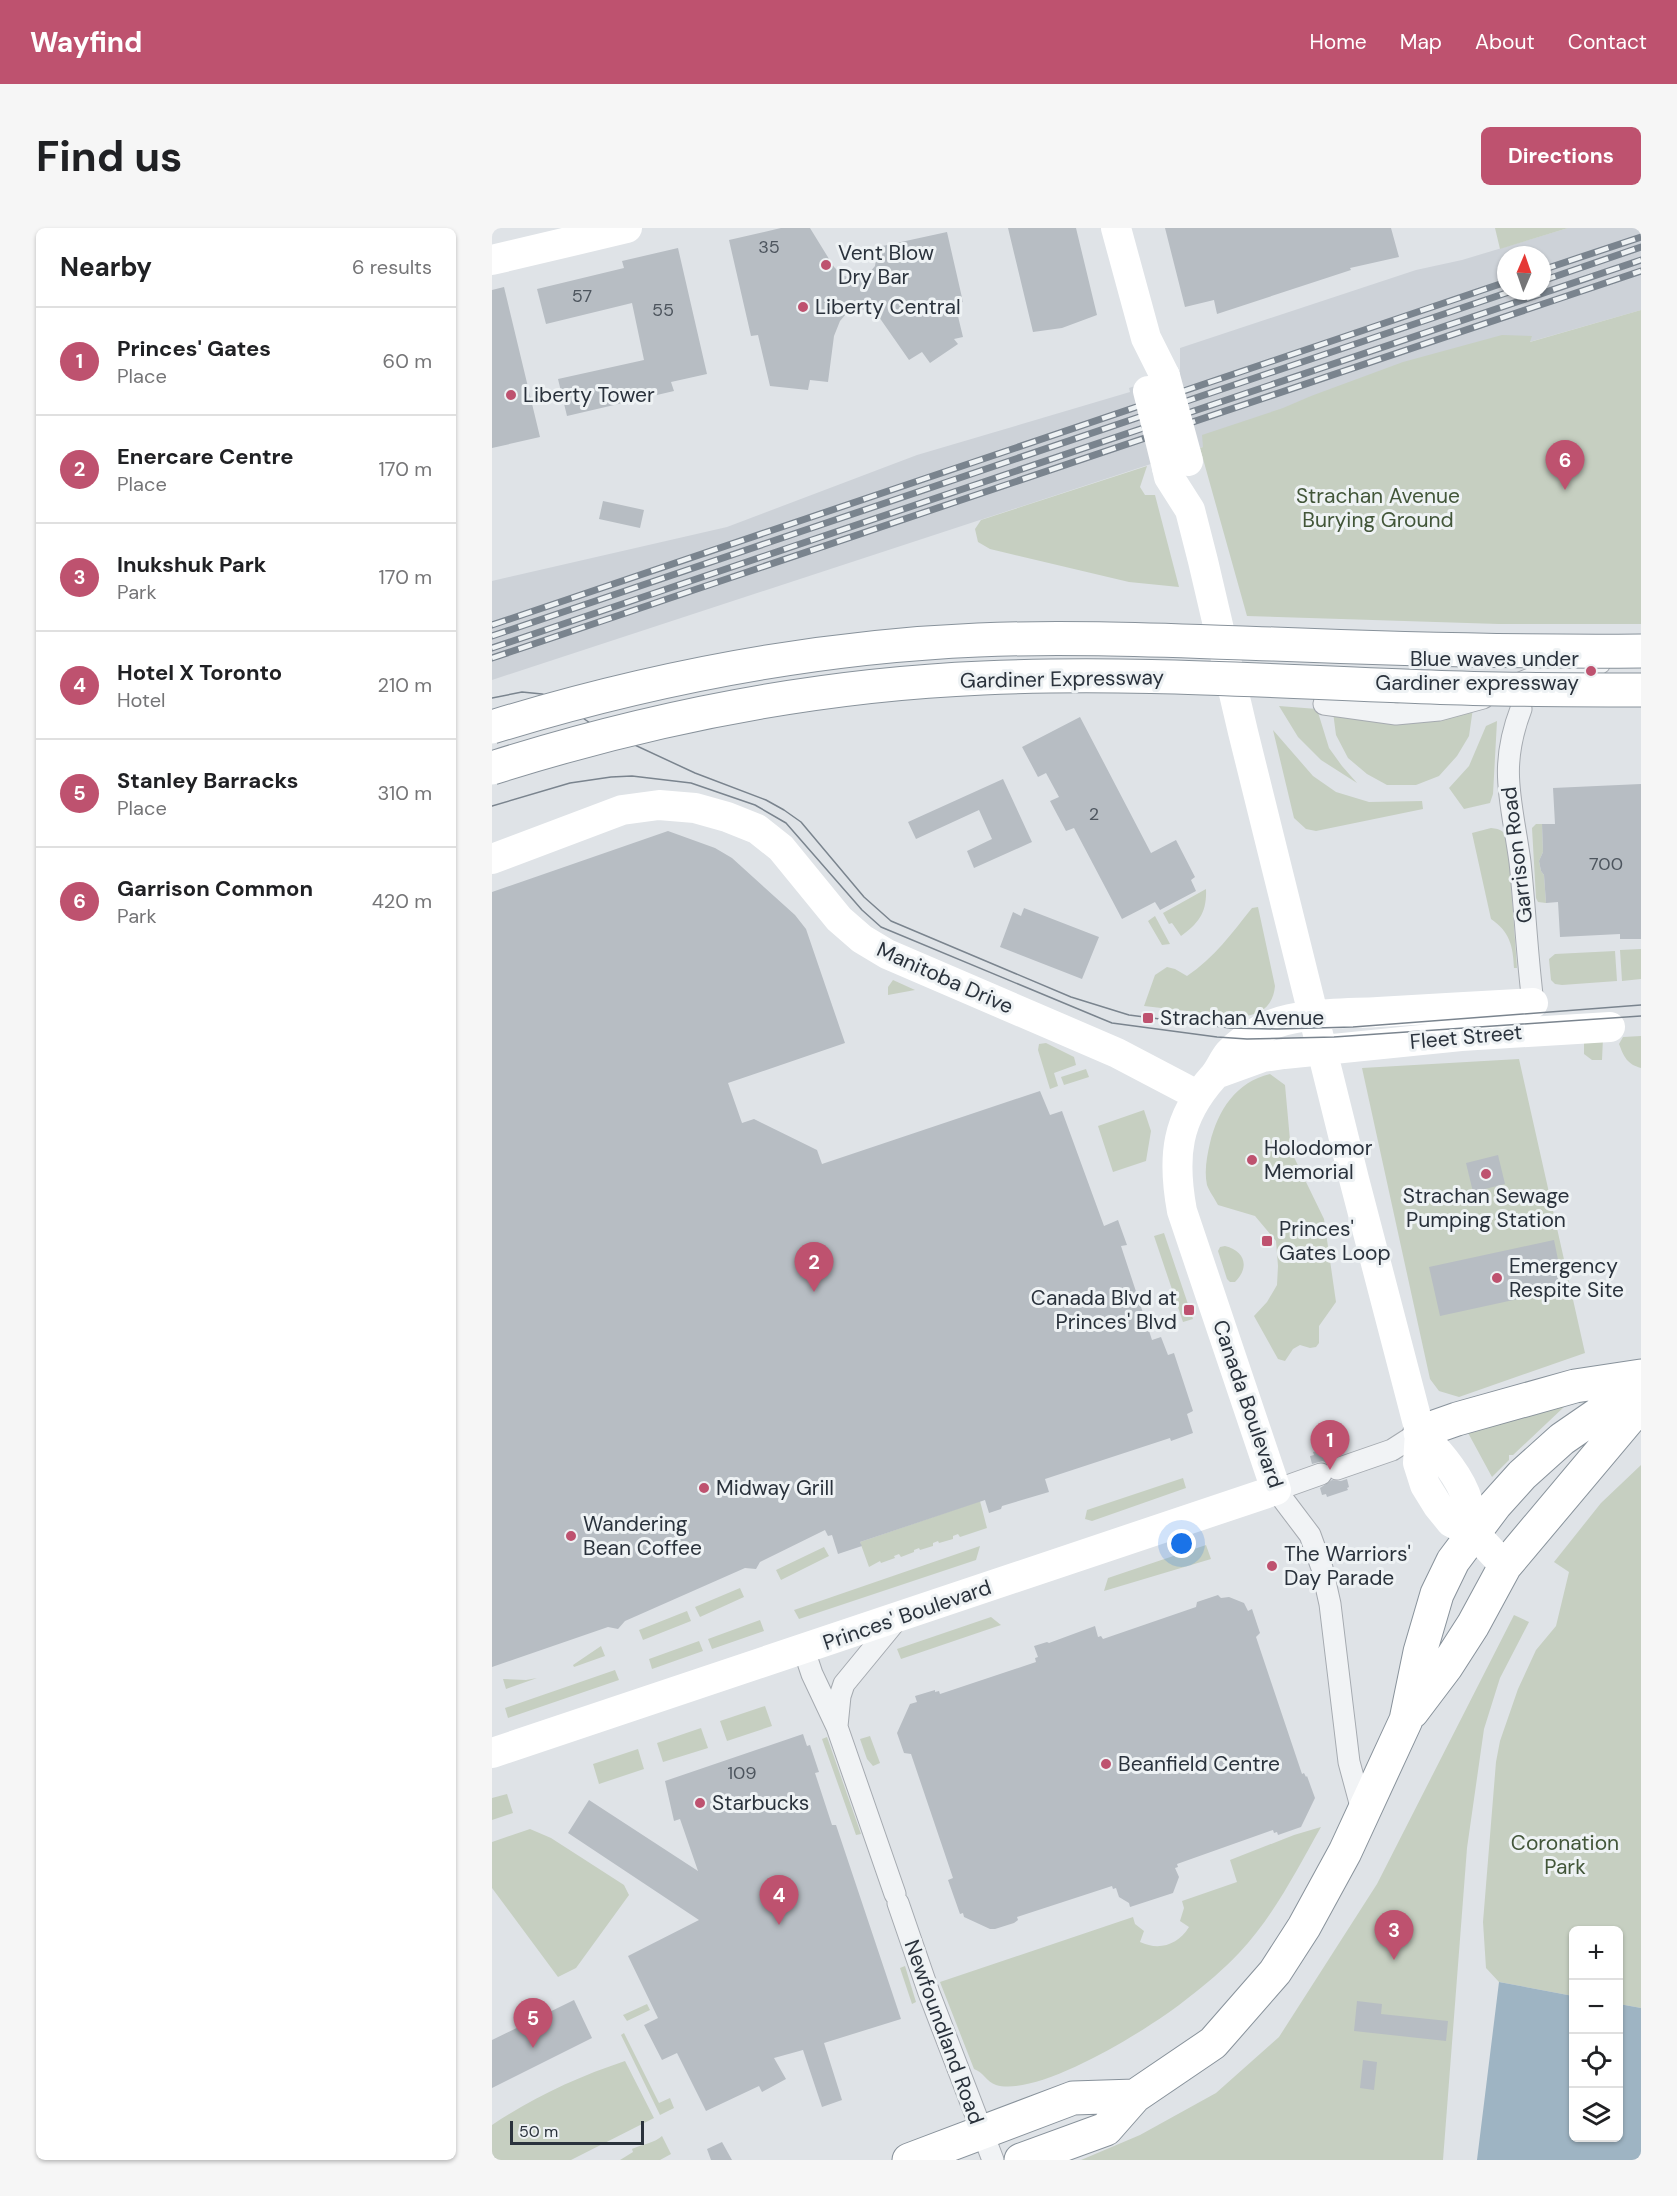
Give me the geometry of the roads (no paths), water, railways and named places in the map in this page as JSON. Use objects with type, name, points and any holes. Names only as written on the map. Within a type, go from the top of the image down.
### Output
[{"type":"highway","name":"Gardiner Expressway","points":[[492,728],[611,693],[688,676],[765,663],[940,642],[1095,638],[1526,652],[1641,651]]},
{"type":"highway","name":"Gardiner Expressway","points":[[492,768],[568,744],[728,708],[772,700],[899,684],[981,678],[1096,675],[1435,687],[1641,690]]},
{"type":"highway","points":[[1420,1432],[1457,1419],[1575,1386],[1641,1376]]},
{"type":"highway","points":[[1406,1720],[1420,1652],[1437,1594],[1453,1561],[1495,1505],[1522,1475],[1562,1439],[1607,1408],[1641,1392]]},
{"type":"highway","points":[[1021,2160],[1106,2129],[1135,2096],[1212,2043],[1275,1972],[1318,1901],[1363,1814],[1406,1720],[1451,1659],[1494,1589],[1505,1566],[1641,1404]]},
{"type":"highway","points":[[909,2160],[987,2146],[1073,2098],[1135,2096]]},
{"type":"street","points":[[492,260],[627,228]]},
{"type":"street","points":[[1116,228],[1177,464],[1191,476],[1190,510],[1217,614],[1243,732],[1354,1179],[1420,1432],[1450,1467],[1461,1485],[1468,1501],[1475,1534],[1505,1566]]},
{"type":"street","points":[[1324,704],[1396,714],[1439,710],[1492,696],[1538,676],[1590,663],[1641,662]]},
{"type":"street","name":"Garrison Road","points":[[1521,709],[1514,728],[1507,779],[1520,862],[1533,1003]]},
{"type":"street","name":"Manitoba Drive","points":[[492,859],[622,810],[659,805],[695,808],[727,817],[757,829],[781,848],[839,919],[862,939],[887,954],[1117,1053],[1207,1085]]},
{"type":"street","name":"Fleet Street","points":[[1315,1016],[1533,1003]]},
{"type":"street","points":[[1207,1085],[1229,1053],[1260,1030],[1284,1020],[1315,1016]]},
{"type":"street","name":"Fleet Street","points":[[1323,1051],[1461,1036],[1610,1027]]},
{"type":"street","points":[[1207,1085],[1263,1058],[1323,1051]]},
{"type":"street","name":"Canada Boulevard","points":[[1207,1085],[1184,1123],[1176,1162],[1182,1211],[1276,1490],[1310,1535],[1322,1568],[1330,1604],[1349,1762],[1363,1814]]},
{"type":"street","name":"Princes' Boulevard","points":[[492,1753],[1276,1490],[1394,1449],[1420,1432]]},
{"type":"street","name":"Newfoundland Road","points":[[837,1727],[840,1696],[844,1684],[899,1617]]},
{"type":"street","name":"Newfoundland Road","points":[[804,1650],[812,1674],[837,1727],[896,1899],[987,2146]]},
{"type":"water","points":[[1499,1982],[1569,1995],[1569,2142],[1623,2142],[1623,2005],[1641,2008],[1641,2160],[1477,2160]]},
{"type":"tram line","points":[[492,698],[522,692],[542,694],[555,699],[596,727],[695,773],[766,800],[801,822],[864,897],[891,921],[1071,997],[1129,1015],[1230,1028],[1277,1029],[1353,1027],[1641,1005]]},
{"type":"tram line","points":[[492,806],[570,783],[632,776],[691,783],[755,805],[786,823],[862,910],[881,927],[1112,1023],[1247,1039],[1334,1037],[1641,1016]]},
{"type":"railway","points":[[1551,267],[1641,237]]},
{"type":"railway","points":[[1551,278],[1641,247]]},
{"type":"railway","points":[[492,648],[1641,260]]},
{"type":"railway","points":[[492,658],[1641,271]]},
{"type":"railway","points":[[492,625],[1497,285]]},
{"type":"railway","points":[[492,636],[1497,296]]},
{"type":"place","name":"Vent Blow Dry Bar","points":[[826,265]]},
{"type":"place","name":"Liberty Central","points":[[803,307]]},
{"type":"place","name":"Liberty Tower","points":[[511,395]]},
{"type":"place","name":"Garrison Common","points":[[1565,490]]},
{"type":"place","name":"Blue waves under Gardiner expressway","points":[[1591,671]]},
{"type":"place","name":"Strachan Avenue","points":[[1148,1018]]},
{"type":"place","name":"Holodomor Memorial","points":[[1252,1160]]},
{"type":"place","name":"Strachan Sewage Pumping Station","points":[[1486,1174]]},
{"type":"place","name":"Princes' Gates Loop","points":[[1267,1241]]},
{"type":"place","name":"Emergency Respite Site","points":[[1497,1278]]},
{"type":"place","name":"Enercare Centre","points":[[814,1292]]},
{"type":"place","name":"Canada Blvd at Princes' Blvd","points":[[1189,1310]]},
{"type":"place","name":"Princes' Gates","points":[[1330,1470]]},
{"type":"place","name":"Midway Grill","points":[[704,1488]]},
{"type":"place","name":"Wandering Bean Coffee","points":[[571,1536]]},
{"type":"place","name":"The Warriors' Day Parade","points":[[1272,1566]]},
{"type":"place","name":"Beanfield Centre","points":[[1106,1764]]},
{"type":"place","name":"Starbucks","points":[[700,1803]]},
{"type":"place","name":"Hotel X Toronto","points":[[779,1925]]},
{"type":"place","name":"Inukshuk Park","points":[[1394,1960]]},
{"type":"place","name":"Stanley Barracks","points":[[533,2048]]},
{"type":"park label","name":"Strachan Avenue Burying Ground","points":[[1378,508]]},
{"type":"park label","name":"Coronation Park","points":[[1565,1855]]}]
